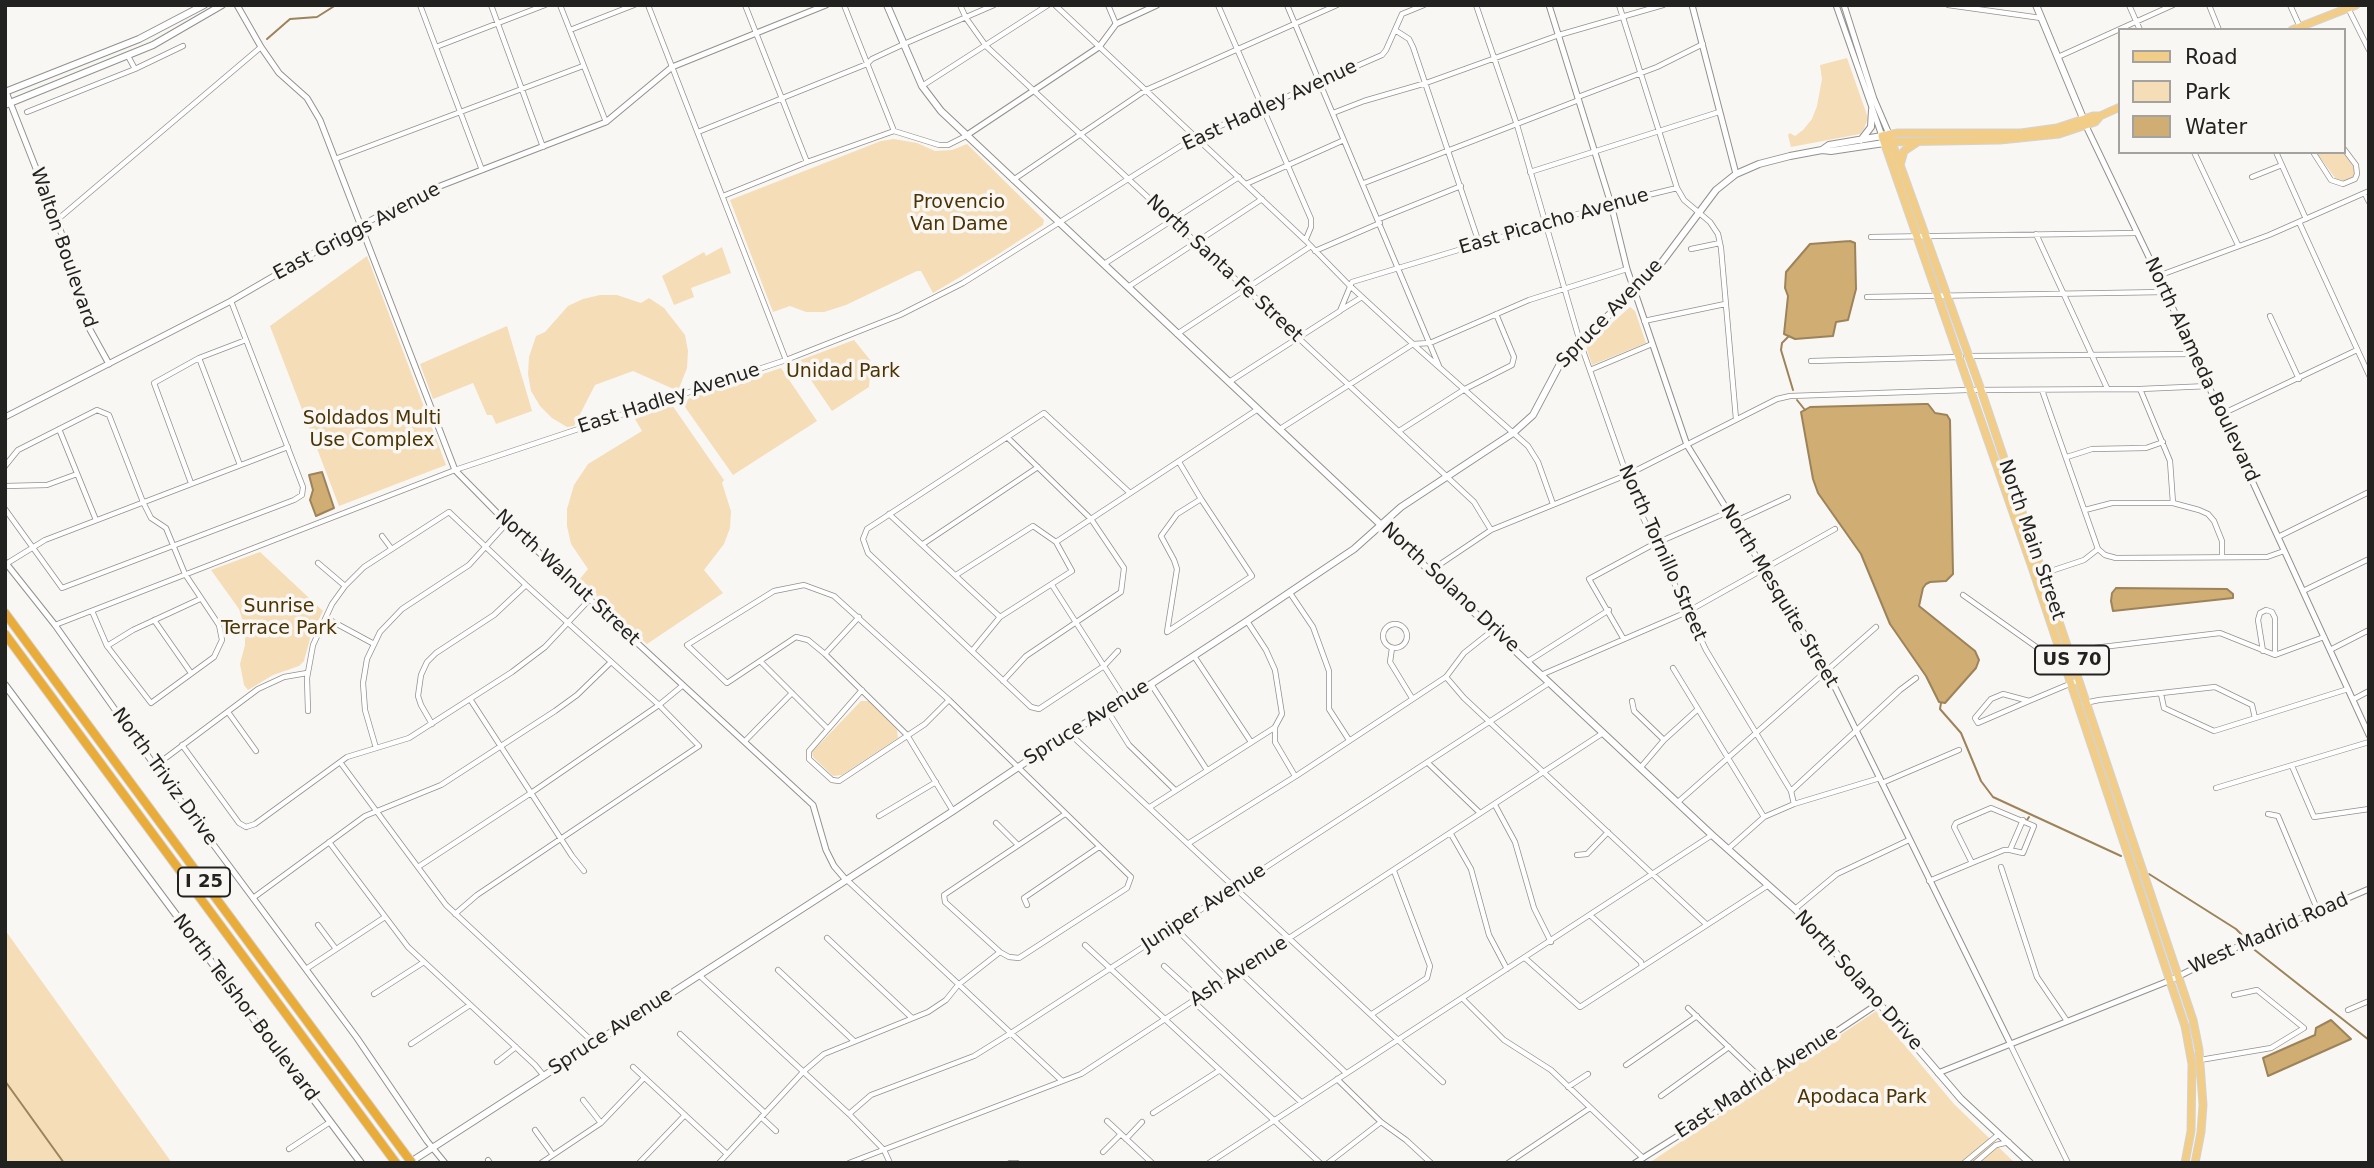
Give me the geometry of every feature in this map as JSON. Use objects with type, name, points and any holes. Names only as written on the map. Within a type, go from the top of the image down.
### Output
[{"type":"highway","name":"I 25","points":[[5,613],[410,1163]]},
{"type":"highway","name":"I 25","points":[[5,634],[394,1160]]},
{"type":"main road","points":[[5,92],[125,45],[204,5]]},
{"type":"main road","points":[[8,104],[128,56],[222,5]]},
{"type":"main road","name":"North Solano Drive","points":[[887,5],[922,86],[941,111],[1712,835],[1795,909],[1880,1003],[1961,1099],[2030,1163]]},
{"type":"main road","name":"North Alameda Boulevard","points":[[2036,5],[2085,123]]},
{"type":"main road","points":[[2296,28],[2356,5]]},
{"type":"main road","points":[[178,20],[184,28]]},
{"type":"main road","points":[[125,45],[128,56]]},
{"type":"main road","points":[[1698,212],[1716,190],[1736,174],[1759,164],[1886,139],[1923,141],[2059,134],[2085,123],[2094,116],[2118,108]]},
{"type":"main road","points":[[1861,140],[1871,127],[1872,110]]},
{"type":"main road","points":[[1822,150],[1829,145],[1861,140],[2021,133],[2085,123]]},
{"type":"main road","name":"North Main Street","points":[[1886,139],[1900,165],[1922,237]]},
{"type":"main road","name":"North Main Street","points":[[1886,139],[1943,296],[1981,390],[2070,683],[2082,704],[2154,900],[2194,1024],[2203,1105],[2195,1163]]},
{"type":"main road","points":[[1900,165],[1904,151],[1913,143],[1923,141]]},
{"type":"main road","name":"Spruce Avenue","points":[[410,1163],[953,811],[1018,766],[1290,593],[1354,549],[1401,506],[1513,433],[1533,415],[1560,364],[1653,274],[1698,212]]},
{"type":"main road","name":"North Main Street","points":[[1943,296],[1971,390],[2079,680],[2082,704],[2185,1026],[2192,1064],[2191,1131],[2185,1163]]},
{"type":"main road","name":"North Telshor Boulevard","points":[[5,685],[361,1163]]},
{"type":"main road","points":[[2145,903],[2154,900]]},
{"type":"main road","points":[[2192,1064],[2200,1060]]},
{"type":"street","name":"North Walnut Street","points":[[237,5],[279,73],[307,98],[320,120],[455,470],[507,523],[813,805],[826,850],[834,866],[846,880]]},
{"type":"street","points":[[420,5],[482,171]]},
{"type":"street","points":[[491,5],[544,148]]},
{"type":"street","points":[[436,47],[545,5]]},
{"type":"street","points":[[560,5],[606,122]]},
{"type":"street","points":[[570,30],[634,5]]},
{"type":"street","points":[[648,5],[786,360]]},
{"type":"street","points":[[745,5],[807,162]]},
{"type":"street","name":"East Griggs Avenue","points":[[5,417],[231,301],[422,193],[606,122],[672,67],[826,5]]},
{"type":"street","points":[[844,5],[894,131]]},
{"type":"street","name":"North Santa Fe Street","points":[[960,5],[986,47],[1447,476],[1474,502],[1491,530]]},
{"type":"street","points":[[698,132],[867,64],[904,44],[994,5]]},
{"type":"street","points":[[922,86],[1048,5]]},
{"type":"street","points":[[1055,5],[1306,240],[1349,285],[1528,446],[1538,462],[1553,504]]},
{"type":"street","points":[[1108,5],[1116,24]]},
{"type":"street","points":[[723,196],[894,131],[939,145],[948,145],[1033,93],[1099,47],[1116,24],[1157,5]]},
{"type":"street","points":[[1218,5],[1311,219],[1306,240]]},
{"type":"street","points":[[1287,5],[1440,368]]},
{"type":"street","points":[[1013,180],[1146,90],[1337,5]]},
{"type":"street","name":"East Hadley Avenue","points":[[55,625],[455,470],[786,360],[900,315],[963,283],[1195,138],[1382,55],[1406,11],[1424,5]]},
{"type":"street","name":"North Tornillo Street","points":[[1476,5],[1517,125],[1580,342],[1638,507],[1706,650],[1791,791],[1794,804]]},
{"type":"street","name":"North Mesquite Street","points":[[1549,5],[1611,204],[1627,269],[1687,445],[1826,669],[2068,1163]]},
{"type":"street","points":[[1619,5],[1677,188],[1684,200],[1710,222],[1718,234],[1736,419]]},
{"type":"street","points":[[1333,113],[1559,35],[1663,5]]},
{"type":"street","points":[[1692,5],[1736,174]]},
{"type":"street","name":"North Main Street","points":[[1836,5],[1872,110],[1886,139]]},
{"type":"street","name":"North Main Street","points":[[1844,5],[1886,139]]},
{"type":"street","points":[[1948,5],[2041,18]]},
{"type":"street","points":[[2129,5],[2139,28]]},
{"type":"street","points":[[2123,28],[2173,5]]},
{"type":"street","points":[[2209,5],[2218,28]]},
{"type":"street","points":[[2290,5],[2296,28]]},
{"type":"street","points":[[2348,8],[2369,50]]},
{"type":"street","points":[[1395,30],[1411,42],[1479,243]]},
{"type":"street","points":[[2058,57],[2118,30]]},
{"type":"street","points":[[1364,183],[1517,125],[1641,74],[1703,44]]},
{"type":"street","points":[[27,112],[135,69],[183,46]]},
{"type":"street","points":[[57,220],[261,47]]},
{"type":"street","points":[[128,56],[135,69]]},
{"type":"street","points":[[335,159],[583,66]]},
{"type":"street","name":"Walton Boulevard","points":[[5,92],[66,245],[79,305],[109,364]]},
{"type":"street","points":[[1530,172],[1719,112]]},
{"type":"street","points":[[6,113],[15,117]]},
{"type":"street","name":"North Alameda Boulevard","points":[[2085,123],[2369,735]]},
{"type":"street","points":[[1246,184],[1344,140]]},
{"type":"street","points":[[2314,154],[2331,180],[2337,184],[2349,183],[2355,179],[2357,169],[2346,152]]},
{"type":"street","points":[[2195,154],[2238,245]]},
{"type":"street","points":[[2277,154],[2306,219]]},
{"type":"street","points":[[2252,177],[2281,165]]},
{"type":"street","points":[[1104,264],[1239,177]]},
{"type":"street","points":[[1177,334],[1244,289],[1313,248],[1461,186]]},
{"type":"street","name":"East Picacho Avenue","points":[[1349,285],[1479,243],[1611,204],[1677,188]]},
{"type":"street","points":[[2158,276],[2367,193],[2369,202]]},
{"type":"street","points":[[1128,287],[1262,199]]},
{"type":"street","points":[[2299,222],[2369,375]]},
{"type":"street","points":[[1871,237],[2137,233]]},
{"type":"street","points":[[2036,234],[2107,388]]},
{"type":"street","points":[[1691,249],[1720,243]]},
{"type":"street","points":[[1280,429],[1413,344],[1430,344],[1496,314],[1564,288],[1627,269]]},
{"type":"street","points":[[1340,311],[1349,285]]},
{"type":"street","points":[[1867,297],[2165,292]]},
{"type":"street","points":[[1229,382],[1362,297]]},
{"type":"street","points":[[5,509],[62,588],[302,495],[303,488],[288,447],[231,301]]},
{"type":"street","points":[[1644,321],[1725,304]]},
{"type":"street","points":[[1399,431],[1465,389],[1513,363],[1514,357],[1496,314]]},
{"type":"street","points":[[2270,316],[2299,379]]},
{"type":"street","points":[[191,484],[155,383],[199,358],[247,340]]},
{"type":"street","points":[[1590,370],[1652,344]]},
{"type":"street","points":[[2222,414],[2357,351]]},
{"type":"street","points":[[1811,361],[1969,356],[2193,354]]},
{"type":"street","points":[[199,358],[240,465]]},
{"type":"street","points":[[1430,571],[1491,530],[1626,475],[1736,419],[1790,396],[2209,386]]},
{"type":"street","points":[[2140,389],[2170,461],[2173,503]]},
{"type":"street","points":[[2042,390],[2098,549],[2105,555],[2116,558],[2267,557],[2284,551]]},
{"type":"street","points":[[1056,542],[1258,409]]},
{"type":"street","points":[[5,466],[18,450],[97,410],[109,415],[151,518],[166,528],[185,574],[219,625],[222,640],[214,657],[151,703],[107,646],[92,611]]},
{"type":"street","points":[[1118,651],[1104,666],[1039,709],[1031,707],[868,553],[863,539],[867,529],[1044,413],[1130,493]]},
{"type":"street","points":[[59,429],[96,520]]},
{"type":"street","points":[[1003,681],[1026,656],[1121,592],[1124,568],[1091,519],[1008,438]]},
{"type":"street","points":[[2067,457],[2092,449],[2146,448],[2163,442]]},
{"type":"street","points":[[6,563],[45,540],[288,447]]},
{"type":"street","points":[[1179,461],[1252,576],[1167,632],[1177,569],[1161,536],[1177,514],[1201,499]]},
{"type":"street","points":[[923,544],[1038,467]]},
{"type":"street","points":[[5,486],[47,485],[77,474]]},
{"type":"street","points":[[2278,537],[2369,492]]},
{"type":"street","points":[[1734,522],[1787,497]]},
{"type":"street","points":[[2085,509],[2112,503],[2173,503],[2208,514],[2214,521],[2222,541],[2222,557]]},
{"type":"street","points":[[308,711],[307,673],[313,645],[345,586],[364,567],[449,512],[610,663],[659,705],[699,746],[477,895],[456,914]]},
{"type":"street","points":[[1623,638],[1589,579],[1656,544],[1728,512]]},
{"type":"street","points":[[889,514],[1000,617]]},
{"type":"street","points":[[376,748],[365,710],[363,692],[365,667],[380,632],[396,614],[463,569],[507,523]]},
{"type":"street","points":[[956,575],[1033,526],[1056,542],[1072,571],[1000,617],[972,651]]},
{"type":"street","points":[[1542,675],[1687,612],[1835,529]]},
{"type":"street","points":[[382,536],[391,548]]},
{"type":"street","points":[[2039,575],[2084,560],[2098,549]]},
{"type":"street","points":[[2303,591],[2369,558]]},
{"type":"street","name":"North Triviz Drive","points":[[6,563],[55,625],[445,1163]]},
{"type":"street","points":[[318,563],[345,586]]},
{"type":"street","points":[[432,724],[418,696],[421,676],[427,662],[436,653],[494,615],[526,585]]},
{"type":"street","points":[[953,811],[907,735],[808,640],[796,637],[727,683],[687,645],[774,591],[804,585],[834,596],[949,700],[1131,877],[1127,888],[1019,958],[1009,957],[945,902],[944,895],[1065,814]]},
{"type":"street","points":[[1052,585],[1125,699]]},
{"type":"street","points":[[1290,593],[1313,627],[1329,671],[1329,709],[1349,740]]},
{"type":"street","points":[[1963,595],[2042,651],[2060,652],[2220,633],[2275,655],[2324,638]]},
{"type":"street","points":[[107,646],[200,599]]},
{"type":"street","points":[[182,745],[246,829],[340,761],[355,753],[401,742],[531,659],[590,599]]},
{"type":"street","points":[[1527,662],[1609,610]]},
{"type":"street","points":[[2263,652],[2258,620],[2260,613],[2266,610],[2272,612],[2275,618],[2275,655]]},
{"type":"street","points":[[825,654],[859,617]]},
{"type":"street","points":[[326,618],[374,644]]},
{"type":"street","points":[[154,620],[191,673]]},
{"type":"street","points":[[1247,621],[1266,650],[1275,670],[1282,714],[1275,727],[1275,742],[1296,776]]},
{"type":"street","points":[[1400,625],[1405,631],[1406,642],[1400,647],[1392,648],[1385,643],[1384,634],[1388,627],[1400,625]]},
{"type":"street","points":[[1678,802],[1876,627]]},
{"type":"street","points":[[1189,843],[1446,677],[1464,653],[1493,630]]},
{"type":"street","points":[[2330,650],[2369,631]]},
{"type":"street","points":[[1392,648],[1390,662],[1412,698]]},
{"type":"street","points":[[1194,655],[1251,742]]},
{"type":"street","points":[[761,662],[827,728]]},
{"type":"street","points":[[253,898],[376,810],[429,791],[500,747],[577,695],[610,663]]},
{"type":"street","points":[[1672,668],[1764,817]]},
{"type":"street","points":[[155,765],[268,684],[289,675],[307,673]]},
{"type":"street","points":[[1446,677],[1464,698],[1707,925]]},
{"type":"street","points":[[1791,791],[1916,678]]},
{"type":"street","points":[[2029,701],[2003,694],[1991,699],[1975,718],[1978,723],[2079,680]]},
{"type":"street","name":"Juniper Avenue","points":[[849,1114],[871,1095],[974,1056],[1550,682]]},
{"type":"street","points":[[1150,684],[1207,770]]},
{"type":"street","points":[[418,867],[531,793],[659,705],[682,686]]},
{"type":"street","points":[[2082,704],[2215,687],[2252,705],[2255,718]]},
{"type":"street","points":[[2161,694],[2164,708],[2214,731],[2348,689]]},
{"type":"street","points":[[862,690],[809,751],[809,759],[832,780],[839,781],[925,724],[949,700]]},
{"type":"street","points":[[2354,699],[2369,691]]},
{"type":"street","points":[[745,741],[792,693]]},
{"type":"street","points":[[470,699],[584,871]]},
{"type":"street","points":[[1632,701],[1634,711],[1664,740]]},
{"type":"street","points":[[1107,710],[1129,746],[1175,790]]},
{"type":"street","points":[[1641,767],[1664,740],[1697,710]]},
{"type":"street","points":[[228,712],[257,751]]},
{"type":"street","points":[[1150,807],[1275,727]]},
{"type":"street","points":[[1069,733],[1443,1082]]},
{"type":"street","name":"Ash Avenue","points":[[849,1163],[1081,1074],[1604,733]]},
{"type":"street","points":[[2216,788],[2369,743]]},
{"type":"street","points":[[1728,849],[1764,817],[1794,804],[1881,781],[1959,750]]},
{"type":"street","points":[[340,761],[456,914],[594,1043]]},
{"type":"street","points":[[1428,763],[1480,814]]},
{"type":"street","points":[[2292,765],[2314,817],[2369,809]]},
{"type":"street","points":[[879,816],[936,782]]},
{"type":"street","points":[[1495,805],[1515,842],[1534,908],[1550,942]]},
{"type":"street","points":[[1929,881],[2010,850],[2023,853],[2033,825],[1995,808],[1989,808],[1955,825],[1972,863]]},
{"type":"street","points":[[2268,814],[2278,817],[2318,912]]},
{"type":"street","points":[[2010,850],[2022,820]]},
{"type":"street","points":[[996,823],[1017,844]]},
{"type":"street","points":[[1577,855],[1587,855],[1608,832]]},
{"type":"street","points":[[1451,834],[1471,869],[1489,935],[1507,969]]},
{"type":"street","points":[[1209,1163],[1712,835]]},
{"type":"street","points":[[1795,909],[1837,874],[1909,840]]},
{"type":"street","points":[[329,842],[403,942],[544,1076]]},
{"type":"street","points":[[1027,905],[1024,898],[1099,847]]},
{"type":"street","points":[[2001,867],[2037,977],[2067,1021]]},
{"type":"street","points":[[1371,1014],[1427,978],[1430,966],[1394,871]]},
{"type":"street","points":[[846,880],[1061,1080]]},
{"type":"street","points":[[1525,958],[1580,1007],[1768,886]]},
{"type":"street","name":"West Madrid Road","points":[[2171,980],[2257,937],[2369,889]]},
{"type":"street","points":[[1590,915],[1641,962],[1642,967]]},
{"type":"street","points":[[306,969],[385,917]]},
{"type":"street","points":[[318,925],[336,949]]},
{"type":"street","points":[[1174,927],[1226,979]]},
{"type":"street","points":[[827,938],[912,1018]]},
{"type":"street","points":[[1085,945],[1320,1163]]},
{"type":"street","points":[[719,1163],[803,1072],[824,1054],[928,1012],[946,1000],[958,985],[1000,952]]},
{"type":"street","points":[[374,994],[424,962]]},
{"type":"street","points":[[1164,966],[1301,1102]]},
{"type":"street","points":[[778,970],[853,1041]]},
{"type":"street","points":[[1239,971],[1346,1073]]},
{"type":"street","points":[[699,975],[849,1114],[884,1150],[890,1163]]},
{"type":"street","points":[[1938,1073],[2171,980]]},
{"type":"street","points":[[2200,1060],[2271,1048],[2304,1028],[2257,990],[2234,996]]},
{"type":"street","points":[[1463,999],[1504,1040],[1551,1070],[1643,1158]]},
{"type":"street","points":[[2348,1010],[2369,1001]]},
{"type":"street","name":"East Madrid Avenue","points":[[1635,1163],[1880,1003]]},
{"type":"street","points":[[411,1044],[470,1005]]},
{"type":"street","points":[[1688,1008],[1763,1080]]},
{"type":"street","points":[[1626,1065],[1697,1016]]},
{"type":"street","points":[[680,1034],[776,1131]]},
{"type":"street","points":[[496,1062],[516,1047]]},
{"type":"street","points":[[1661,1096],[1729,1047]]},
{"type":"street","points":[[632,1067],[727,1154]]},
{"type":"street","points":[[1153,1113],[1220,1070]]},
{"type":"street","points":[[1568,1087],[1588,1074]]},
{"type":"street","points":[[541,1163],[600,1123],[644,1078]]},
{"type":"street","points":[[1337,1079],[1381,1122],[1431,1163]]},
{"type":"street","points":[[583,1100],[600,1123]]},
{"type":"street","points":[[1508,1163],[1590,1108]]},
{"type":"street","points":[[639,1163],[685,1115]]},
{"type":"street","points":[[1107,1121],[1152,1163]]},
{"type":"street","points":[[289,1149],[330,1122]]},
{"type":"street","points":[[1126,1139],[1142,1122]]},
{"type":"street","points":[[1328,1163],[1381,1122]]},
{"type":"street","points":[[535,1130],[553,1155]]},
{"type":"street","points":[[1964,1163],[1999,1133]]},
{"type":"street","points":[[1103,1152],[1121,1134]]},
{"type":"street","points":[[1975,1163],[1996,1145],[2009,1142]]},
{"type":"green space","points":[[1847,58],[1868,118],[1864,129],[1860,134],[1791,147],[1788,135],[1790,133],[1795,136],[1803,130],[1812,119],[1817,106],[1822,79],[1820,65]]},
{"type":"green space","name":"Provencio Van Dame","points":[[894,139],[917,143],[935,151],[952,150],[967,144],[1044,220],[1043,225],[933,293],[921,271],[917,271],[846,305],[824,312],[806,312],[790,306],[773,312],[730,200],[881,141]]},
{"type":"green space","points":[[2317,154],[2344,154],[2355,169],[2354,176],[2338,182]]},
{"type":"green space","points":[[722,247],[731,273],[691,288],[694,297],[674,305],[662,276],[704,252],[706,256]]},
{"type":"green space","name":"Soldados Multi Use Complex","points":[[367,256],[446,465],[339,506],[270,326]]},
{"type":"green space","points":[[600,295],[617,295],[641,303],[649,298],[664,308],[685,335],[687,368],[678,391],[633,371],[595,385],[574,426],[567,427],[552,418],[540,406],[531,391],[529,357],[536,336],[545,332],[568,306]]},
{"type":"green space","points":[[1630,307],[1635,311],[1646,343],[1592,365],[1586,346]]},
{"type":"green space","points":[[507,326],[532,411],[496,424],[492,415],[487,415],[473,383],[433,399],[420,364]]},
{"type":"green space","name":"Unidad Park","points":[[854,340],[871,361],[869,387],[832,411],[798,361]]},
{"type":"green space","points":[[781,368],[817,421],[733,475],[685,407],[688,399]]},
{"type":"green space","points":[[672,405],[724,480],[722,483],[731,511],[730,528],[724,544],[704,570],[723,593],[647,644],[579,580],[588,569],[571,544],[567,509],[574,485],[588,464],[642,431],[635,419]]},
{"type":"green space","name":"Sunrise Terrace Park","points":[[260,552],[323,611],[311,635],[304,661],[299,666],[273,675],[248,690],[244,685],[240,664],[245,645],[245,628],[239,609],[211,570]]},
{"type":"green space","points":[[861,701],[870,701],[897,730],[898,738],[842,775],[833,776],[813,757],[812,752]]},
{"type":"green space","points":[[5,930],[172,1163],[5,1163]]},
{"type":"green space","name":"Apodaca Park","points":[[1876,1011],[1954,1104],[2015,1163],[1649,1163]]},
{"type":"water","points":[[1850,241],[1855,243],[1856,289],[1848,320],[1836,322],[1833,336],[1795,339],[1784,334],[1788,296],[1785,288],[1786,272],[1810,244]]},
{"type":"water","points":[[1928,404],[1935,413],[1947,415],[1950,420],[1953,574],[1946,581],[1926,584],[1919,606],[1975,651],[1979,660],[1976,668],[1945,703],[1939,702],[1926,676],[1890,624],[1861,554],[1818,493],[1801,412],[1810,407]]},
{"type":"water","points":[[322,472],[334,508],[316,516],[310,500],[313,490],[309,475]]},
{"type":"water","points":[[2116,588],[2227,589],[2233,594],[2233,598],[2113,611],[2112,593]]},
{"type":"water","points":[[2331,1020],[2351,1039],[2268,1076],[2263,1058],[2315,1035],[2316,1028]]},
{"type":"waterway","points":[[267,39],[290,19],[317,17],[336,5]]},
{"type":"waterway","points":[[1789,336],[1782,343],[1781,350],[1793,390]]},
{"type":"waterway","points":[[1797,400],[1805,410]]},
{"type":"waterway","points":[[1941,703],[1940,709],[1961,733],[1981,781],[1993,797],[2121,856]]},
{"type":"waterway","points":[[2149,874],[2236,929],[2244,937]]},
{"type":"waterway","points":[[2251,947],[2369,1040]]},
{"type":"waterway","points":[[5,1081],[64,1163]]}]
